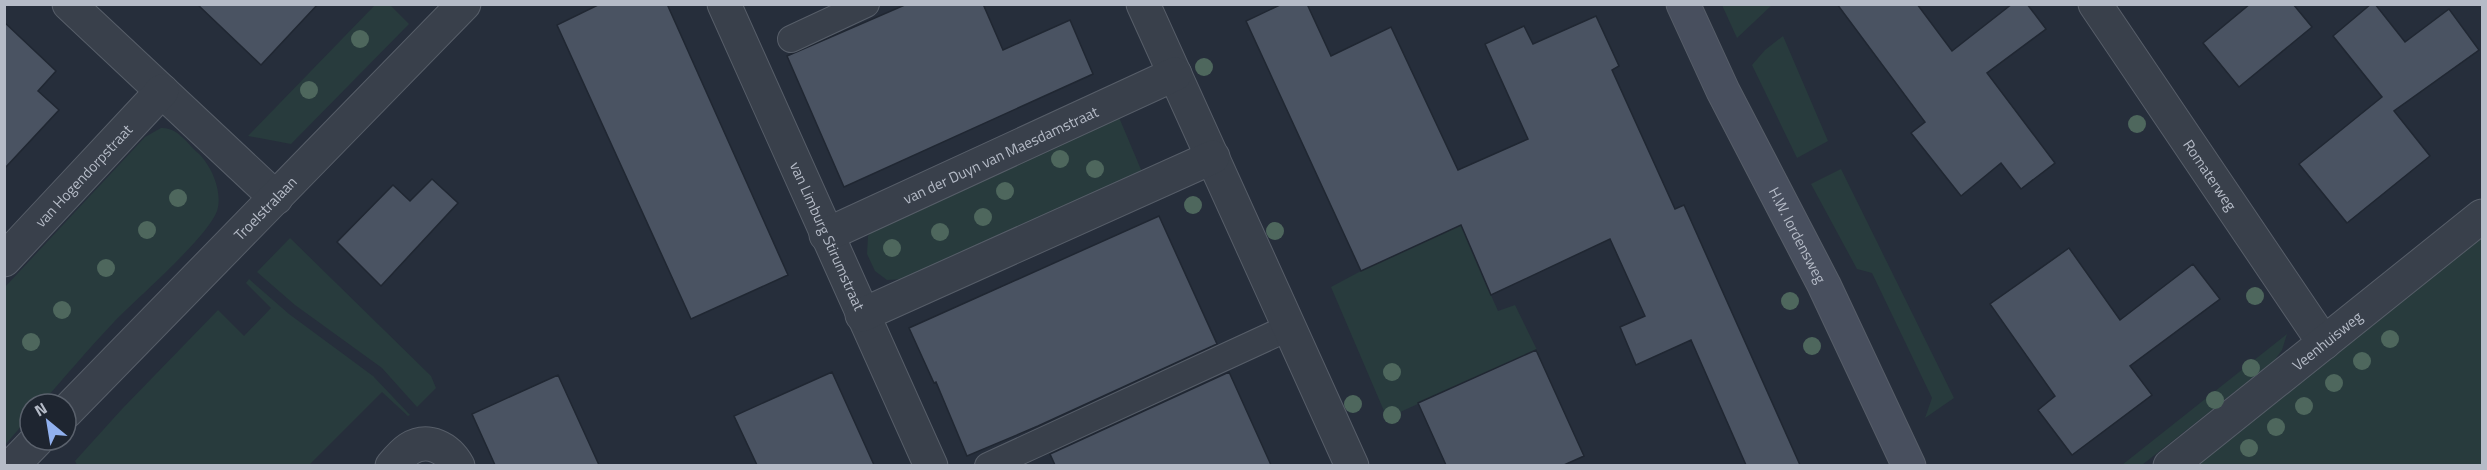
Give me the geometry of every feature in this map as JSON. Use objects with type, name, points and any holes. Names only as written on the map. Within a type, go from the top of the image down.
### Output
[{"type":"main road","name":"H.W. Iordensweg","points":[[1683,4],[1724,91],[1824,285],[1909,465]]},
{"type":"street","points":[[69,4],[276,198]]},
{"type":"street","name":"Troelstralaan","points":[[78,400],[464,4]]},
{"type":"street","name":"van Limburg Stirumstraat","points":[[724,4],[931,465]]},
{"type":"street","points":[[1143,4],[1352,465]]},
{"type":"street","name":"Romaterweg","points":[[2095,4],[2324,343]]},
{"type":"street","name":"van der Duyn van Maesdamstraat","points":[[826,235],[1175,74]]},
{"type":"street","name":"van Hogendorpstraat","points":[[4,260],[162,91]]},
{"type":"street","points":[[862,315],[1213,157]]},
{"type":"street","name":"Veenhuisweg","points":[[2170,465],[2482,216]]},
{"type":"street","points":[[392,465],[409,449],[430,444],[449,452],[458,465]]},
{"type":"lane","points":[[791,39],[866,4]]},
{"type":"lane","points":[[988,465],[1290,327]]},
{"type":"shaded area","points":[[375,5],[390,5],[409,24],[291,144],[248,136]]},
{"type":"shaded area","points":[[1722,5],[1772,5],[1737,38]]},
{"type":"shaded area","points":[[1783,36],[1828,141],[1797,158],[1752,65],[1765,50]]},
{"type":"shaded area","points":[[1118,115],[1142,172],[905,279],[887,280],[875,271],[867,254],[868,236],[880,222]]},
{"type":"shaded area","points":[[161,128],[167,128],[181,136],[203,158],[215,180],[219,196],[217,211],[211,223],[186,252],[114,322],[51,392],[18,392],[18,430],[5,445],[5,287],[145,137]]},
{"type":"shaded area","points":[[1841,169],[1954,398],[1925,418],[1932,398],[1872,273],[1857,269],[1811,184]]},
{"type":"shaded area","points":[[1478,217],[1481,273],[1498,311],[1515,305],[1538,352],[1387,418],[1331,287]]},
{"type":"shaded area","points":[[2482,235],[2482,465],[2196,466]]},
{"type":"shaded area","points":[[290,238],[431,376],[436,388],[417,407],[382,368],[295,305],[257,272]]},
{"type":"shaded area","points":[[249,279],[289,314],[373,376],[410,415],[408,416],[382,392],[309,465],[77,465],[75,461],[122,409],[218,310],[244,336],[271,308],[246,283]]},
{"type":"shaded area","points":[[2287,334],[2282,350],[2274,361],[2142,465],[2122,465]]},
{"type":"building","points":[[197,4],[318,4],[261,65]]},
{"type":"building","points":[[600,4],[667,4],[788,275],[691,319],[557,25]]},
{"type":"building","points":[[907,4],[983,4],[1003,50],[1070,20],[1093,74],[844,187],[787,56]]},
{"type":"building","points":[[1282,4],[1307,4],[1331,56],[1391,27],[1458,170],[1528,139],[1485,44],[1524,26],[1533,44],[1596,16],[1619,66],[1612,70],[1675,209],[1684,205],[1800,465],[1746,465],[1691,340],[1636,365],[1620,327],[1645,316],[1610,239],[1491,295],[1461,225],[1361,271],[1246,21]]},
{"type":"building","points":[[1837,4],[1917,4],[1952,51],[2012,4],[2027,4],[2046,29],[1987,73],[2055,163],[2021,189],[2001,163],[1961,196],[1911,133],[1925,122]]},
{"type":"building","points":[[2250,4],[2293,4],[2312,27],[2239,87],[2203,43]]},
{"type":"building","points":[[2371,4],[2375,4],[2405,42],[2449,9],[2479,50],[2394,111],[2430,156],[2347,223],[2299,164],[2382,97],[2333,36]]},
{"type":"building","points":[[4,22],[56,71],[38,91],[59,110],[4,169]]},
{"type":"building","points":[[432,179],[458,203],[381,286],[337,242],[393,185],[410,201]]},
{"type":"building","points":[[1159,216],[1217,344],[967,456],[936,382],[934,383],[909,328]]},
{"type":"building","points":[[2069,248],[2120,320],[2193,264],[2220,299],[2130,366],[2152,395],[2072,455],[2038,410],[2055,396],[1990,304]]},
{"type":"building","points":[[1536,350],[1584,456],[1564,465],[1446,465],[1418,403]]},
{"type":"building","points":[[832,372],[874,465],[757,465],[734,416]]},
{"type":"building","points":[[1229,372],[1271,465],[1055,465],[1050,454]]},
{"type":"building","points":[[558,375],[599,465],[495,465],[472,414]]}]
